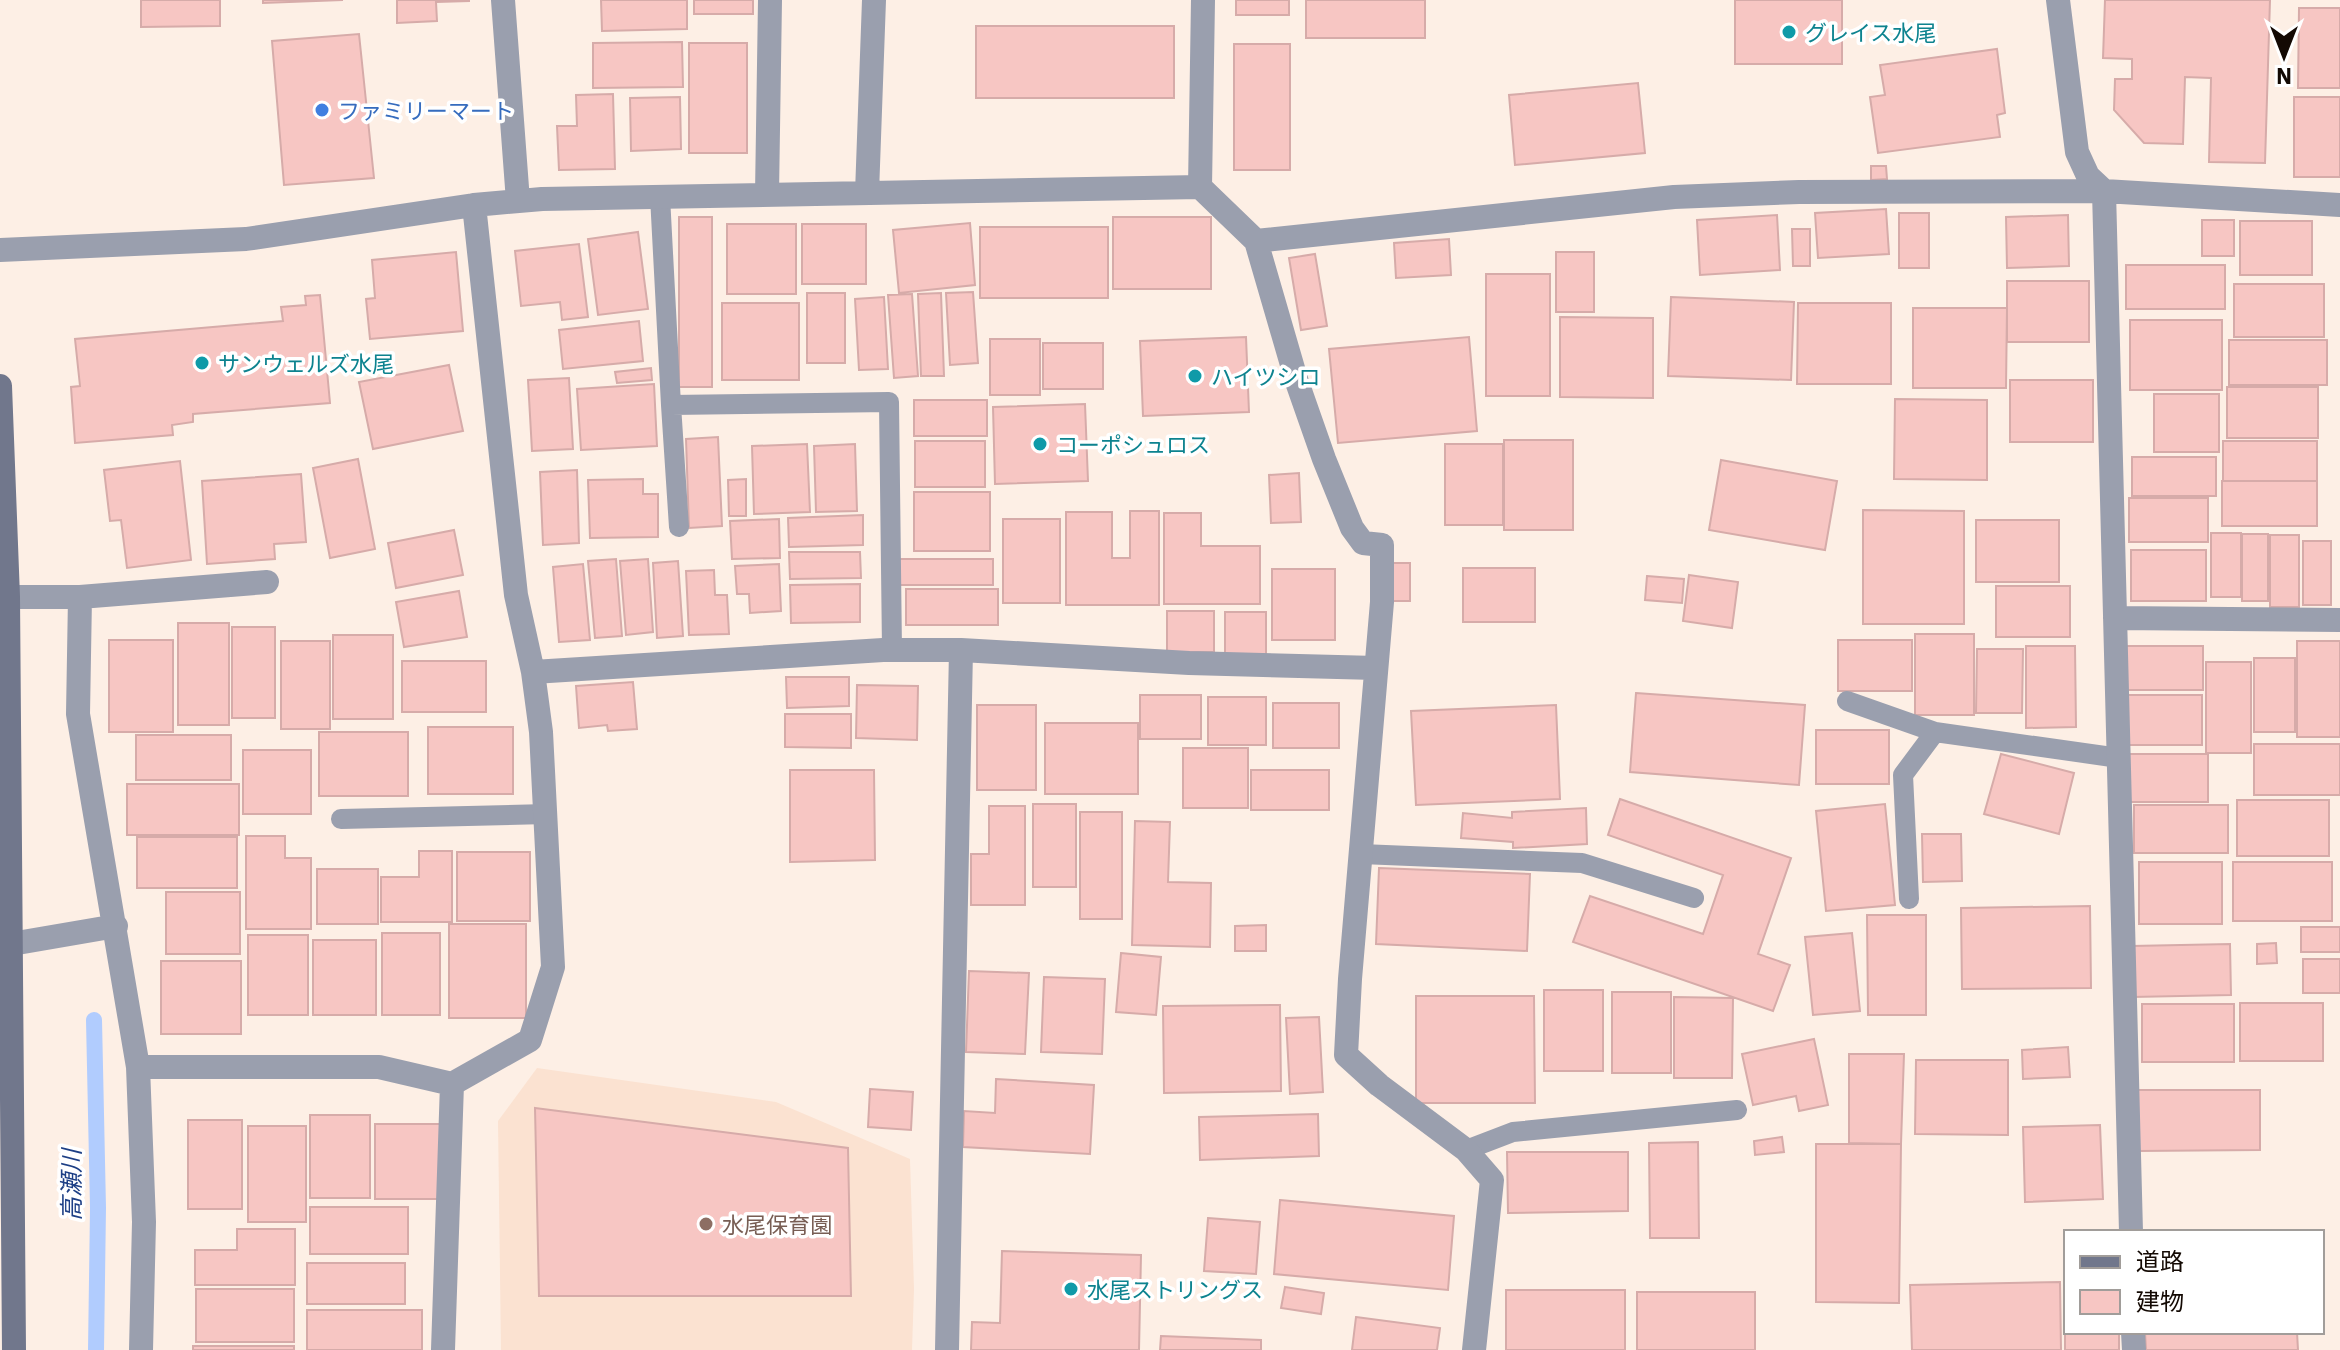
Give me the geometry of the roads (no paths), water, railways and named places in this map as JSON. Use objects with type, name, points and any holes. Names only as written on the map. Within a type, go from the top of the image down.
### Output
[{"type":"street","points":[[503,0],[518,201]]},
{"type":"street","points":[[767,194],[770,0]]},
{"type":"street","points":[[867,193],[874,0]]},
{"type":"street","points":[[1200,187],[1203,0]]},
{"type":"street","points":[[2058,0],[2077,152],[2088,176],[2104,191],[2131,1230]]},
{"type":"street","points":[[0,250],[246,239],[518,201],[1200,187],[1256,241],[1297,382],[1340,500],[1352,528],[1363,543],[1382,545],[1382,602],[1346,1055],[1379,1085],[1466,1150],[1492,1180],[1474,1350]]},
{"type":"street","points":[[1256,241],[1674,197],[1799,192],[2104,191],[2340,205]]},
{"type":"street","points":[[138,1067],[379,1067],[452,1084],[530,1040],[553,967],[547,814],[533,672],[516,595],[474,205]]},
{"type":"street","points":[[0,386],[8,597],[6,946],[14,1350]]},
{"type":"street","points":[[8,597],[80,597],[267,582]]},
{"type":"street","points":[[80,597],[78,714],[138,1067],[144,1222],[141,1350]]},
{"type":"street","points":[[2115,618],[2340,620]]},
{"type":"street","points":[[533,672],[892,650],[961,650],[1189,663],[1376,668]]},
{"type":"street","points":[[947,1350],[961,650]]},
{"type":"street","points":[[6,946],[116,926]]},
{"type":"street","points":[[443,1350],[452,1084]]},
{"type":"lane","points":[[660,196],[679,527]]},
{"type":"lane","points":[[671,405],[889,402],[892,650]]},
{"type":"lane","points":[[1847,701],[1935,732],[2119,758]]},
{"type":"lane","points":[[1909,899],[1903,775],[1935,732]]},
{"type":"lane","points":[[341,819],[547,814]]},
{"type":"lane","points":[[1361,854],[1582,863],[1694,898]]},
{"type":"lane","points":[[1466,1150],[1513,1132],[1737,1110]]},
{"type":"waterway","name":"高瀬川","points":[[94,1020],[98,1208],[96,1350]]},
{"type":"place","name":"グレイス水尾","points":[[1789,32]]},
{"type":"place","name":"ファミリーマート","points":[[322,110]]},
{"type":"place","name":"サンウェルズ水尾","points":[[202,363]]},
{"type":"place","name":"ハイツシロ","points":[[1195,376]]},
{"type":"place","name":"コーポシュロス","points":[[1040,444]]},
{"type":"place","name":"水尾保育園","points":[[706,1224]]},
{"type":"place","name":"水尾ストリングス","points":[[1071,1289]]}]
